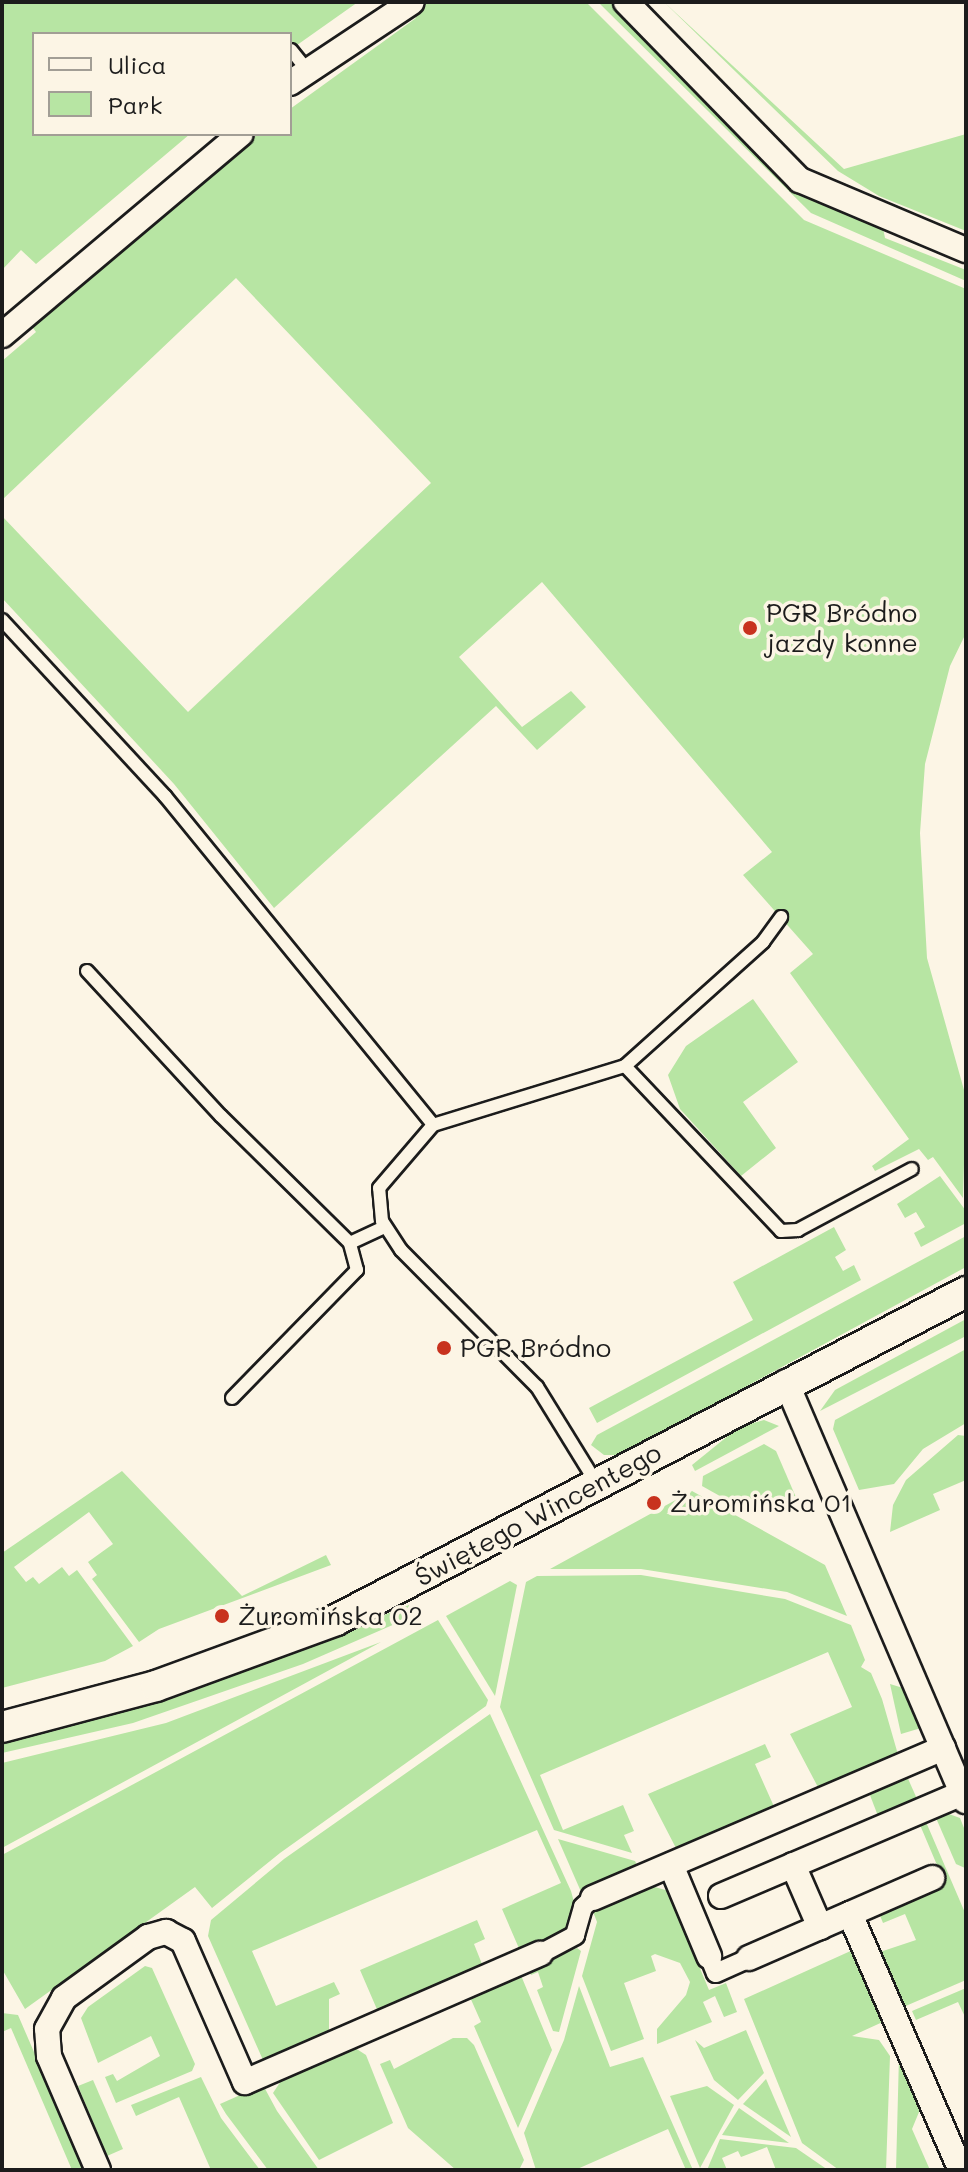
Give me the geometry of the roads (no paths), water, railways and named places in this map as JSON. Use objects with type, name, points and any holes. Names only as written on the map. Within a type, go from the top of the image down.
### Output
[{"type":"street","points":[[298,77],[412,2]]},
{"type":"street","points":[[626,2],[800,180],[966,250]]},
{"type":"street","points":[[2,335],[239,136]]},
{"type":"street","name":"Świętego Wincentego","points":[[2,1727],[132,1694],[293,1637],[448,1564],[786,1382],[966,1292]]},
{"type":"street","points":[[690,1910],[964,1797],[786,1382]]},
{"type":"street","points":[[98,2170],[46,2037],[49,2020],[64,1998],[160,1932],[177,1934],[186,1945],[245,2082],[540,1954],[575,1935],[583,1907],[593,1898],[943,1748]]},
{"type":"street","points":[[671,1865],[716,1973],[932,1878]]},
{"type":"street","points":[[793,1865],[820,1927]]},
{"type":"street","points":[[850,1914],[961,2170]]},
{"type":"lane","points":[[292,54],[298,77]]},
{"type":"lane","points":[[2,620],[165,796],[433,1125]]},
{"type":"lane","points":[[597,1484],[537,1387],[401,1250],[385,1227],[379,1188],[433,1125],[625,1066],[763,942],[781,917]]},
{"type":"lane","points":[[87,971],[221,1116],[350,1243],[357,1270],[232,1398]]},
{"type":"lane","points":[[625,1066],[781,1231],[798,1230],[912,1169]]},
{"type":"lane","points":[[350,1243],[385,1227]]},
{"type":"place","name":"PGR Bródno jazdy konne","points":[[750,628]]},
{"type":"place","name":"PGR Bródno","points":[[444,1348]]},
{"type":"place","name":"Żuromińska 01","points":[[654,1503]]},
{"type":"place","name":"Żuromińska 02","points":[[222,1616]]}]
